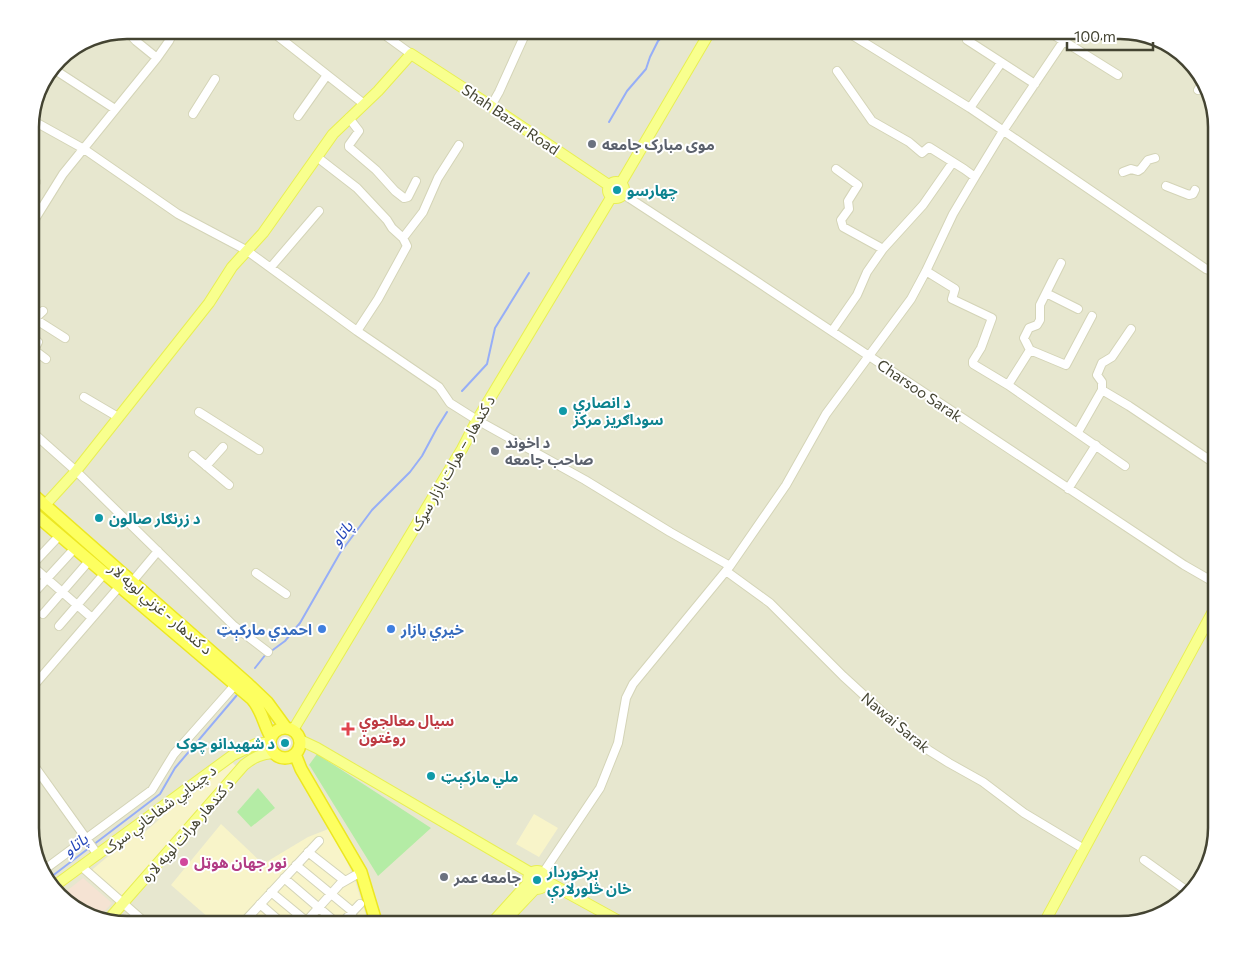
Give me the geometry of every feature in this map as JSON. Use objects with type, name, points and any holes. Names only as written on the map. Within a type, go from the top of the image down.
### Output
[{"type":"highway","name":"د کندهار - غزني لويه لار","points":[[39,499],[267,702],[293,733]]},
{"type":"highway","name":"د کندهار - غزني لويه لار","points":[[39,518],[258,706],[272,744]]},
{"type":"highway","points":[[277,730],[293,733],[300,745],[295,754],[284,758],[272,744],[277,730]]},
{"type":"highway","points":[[295,754],[300,770],[361,872],[374,916]]},
{"type":"main road","name":"د کندهار – هرات بازار سړک","points":[[293,733],[462,449],[477,420],[706,39]]},
{"type":"main road","points":[[46,505],[76,471],[209,303],[232,267],[264,233],[333,134],[411,54]]},
{"type":"main road","name":"Shah Bazar Road","points":[[411,54],[616,190]]},
{"type":"main road","points":[[1048,916],[1208,621]]},
{"type":"main road","points":[[293,733],[531,872],[537,871],[611,916]]},
{"type":"main road","name":"د چينايي شفاخانې سړک","points":[[59,884],[82,867],[96,853],[233,755],[256,744],[272,744]]},
{"type":"main road","name":"د کندهار هرات لویه لاره","points":[[112,915],[244,765],[272,744]]},
{"type":"main road","points":[[531,872],[528,878],[532,886]]},
{"type":"main road","points":[[532,886],[541,888],[544,877]]},
{"type":"main road","points":[[500,916],[532,886]]},
{"type":"main road","points":[[508,916],[532,886]]},
{"type":"street","points":[[134,39],[157,58]]},
{"type":"street","points":[[39,213],[63,174],[157,58],[170,39]]},
{"type":"street","points":[[281,39],[364,104]]},
{"type":"street","points":[[390,39],[411,54]]},
{"type":"street","points":[[492,106],[522,39]]},
{"type":"street","points":[[859,39],[970,108],[1208,270]]},
{"type":"street","points":[[1061,39],[1118,75]]},
{"type":"street","points":[[967,40],[1035,84]]},
{"type":"street","points":[[544,877],[600,788],[618,743],[626,698],[633,684],[728,568],[786,485],[826,414],[911,299],[953,214],[1003,131],[1064,41]]},
{"type":"street","points":[[970,108],[1001,63]]},
{"type":"street","points":[[837,70],[872,120],[909,142],[922,153],[929,147],[975,177]]},
{"type":"street","points":[[58,72],[115,109]]},
{"type":"street","points":[[298,116],[327,75]]},
{"type":"street","points":[[193,114],[215,79]]},
{"type":"street","points":[[349,118],[359,131],[349,145],[349,148],[376,170],[404,198],[408,197],[416,181]]},
{"type":"street","name":"Nawai Sarak","points":[[39,124],[84,149],[178,214],[246,250],[439,387],[450,403],[585,480],[728,568],[770,603],[842,676],[924,748],[983,782],[1024,813],[1084,849]]},
{"type":"street","points":[[403,238],[423,212],[438,178],[459,145]]},
{"type":"street","points":[[317,157],[357,188],[403,238],[407,246],[358,331]]},
{"type":"street","points":[[1123,172],[1132,169],[1138,171],[1148,160],[1154,158]]},
{"type":"street","points":[[832,332],[856,295],[867,272],[883,249],[923,205],[954,162]]},
{"type":"street","points":[[836,169],[858,186],[848,201],[849,209],[841,220],[841,224],[843,227],[883,249]]},
{"type":"street","points":[[1166,186],[1189,195],[1193,194],[1195,190]]},
{"type":"street","name":"Charsoo Sarak","points":[[616,190],[870,356],[1068,489],[1208,579]]},
{"type":"street","points":[[270,267],[319,211]]},
{"type":"street","points":[[1061,263],[1040,306],[1040,320],[1037,325],[1029,328],[1024,338],[1030,350],[1066,364],[1092,316]]},
{"type":"street","points":[[926,271],[955,289],[952,299],[992,318],[981,348],[972,363],[1008,384],[1126,466]]},
{"type":"street","points":[[1046,293],[1078,309]]},
{"type":"street","points":[[39,314],[43,310]]},
{"type":"street","points":[[39,324],[66,338]]},
{"type":"street","points":[[1078,432],[1102,390],[1102,382],[1097,375],[1102,363],[1112,357],[1131,329]]},
{"type":"street","points":[[1008,384],[1030,350]]},
{"type":"street","points":[[39,354],[46,359]]},
{"type":"street","points":[[1102,390],[1208,459]]},
{"type":"street","points":[[84,397],[118,418]]},
{"type":"street","points":[[199,412],[260,450]]},
{"type":"street","points":[[39,438],[76,471],[234,626],[268,652]]},
{"type":"street","points":[[1068,489],[1096,445]]},
{"type":"street","points":[[206,466],[223,447]]},
{"type":"street","points":[[193,455],[229,485]]},
{"type":"street","points":[[39,557],[60,535]]},
{"type":"street","points":[[39,587],[75,548]]},
{"type":"street","points":[[132,582],[158,551]]},
{"type":"street","points":[[43,614],[89,561]]},
{"type":"street","points":[[39,572],[92,618]]},
{"type":"street","points":[[256,573],[286,594]]},
{"type":"street","points":[[59,626],[104,574]]},
{"type":"street","points":[[39,680],[119,587]]},
{"type":"street","points":[[48,867],[88,840],[152,790],[174,754],[235,685]]},
{"type":"street","points":[[39,772],[96,853]]},
{"type":"street","points":[[250,916],[319,841]]},
{"type":"street","points":[[308,852],[345,881]]},
{"type":"street","points":[[1144,860],[1185,889]]},
{"type":"street","points":[[296,865],[330,895],[353,912]]},
{"type":"street","points":[[82,867],[138,916]]},
{"type":"street","points":[[313,916],[330,895],[345,881],[361,872]]},
{"type":"street","points":[[284,878],[329,916]]},
{"type":"street","points":[[271,892],[298,916]]},
{"type":"street","points":[[260,904],[274,916]]},
{"type":"street","points":[[349,916],[360,904]]},
{"type":"shaded area","points":[[1120,39],[1149,43],[1183,64],[1204,98],[1208,121],[1208,834],[1204,857],[1183,891],[1149,912],[1120,916],[126,916],[98,912],[73,898],[54,877],[45,862],[39,834],[39,121],[45,93],[64,64],[93,45],[109,40]]},
{"type":"shaded area","points":[[232,762],[236,766],[119,899],[93,874],[93,869],[106,858],[138,834],[146,831],[199,785]]},
{"type":"shaded area","points":[[534,814],[558,828],[539,857],[516,844]]},
{"type":"shaded area","points":[[221,824],[263,864],[308,837],[331,828],[354,877],[366,916],[207,916],[171,885]]},
{"type":"shaded area","points":[[83,878],[112,903],[103,913],[73,898],[66,891]]},
{"type":"green space","points":[[317,754],[431,828],[378,876],[309,765]]},
{"type":"green space","points":[[258,788],[275,808],[251,827],[237,812]]},
{"type":"waterway","points":[[609,122],[627,91],[646,69],[660,39]]},
{"type":"waterway","points":[[462,391],[487,364],[495,328],[529,273]]},
{"type":"waterway","name":"پاتاو","points":[[270,652],[285,641],[300,623],[340,553],[372,510],[410,472],[422,456],[447,412]]},
{"type":"waterway","name":"پاتاو","points":[[255,668],[266,654]]},
{"type":"waterway","name":"پاتاو","points":[[93,845],[160,794],[175,768],[237,695]]},
{"type":"waterway","name":"پاتاو","points":[[53,875],[89,848]]},
{"type":"place","name":"موی مبارک جامعه","points":[[592,144]]},
{"type":"place","name":"چهارسو","points":[[617,190]]},
{"type":"place","name":"د انصاري سوداګریز مرکز","points":[[563,411]]},
{"type":"place","name":"د اخوند صاحب جامعه","points":[[495,451]]},
{"type":"place","name":"د زرنګار صالون","points":[[99,518]]},
{"type":"place","name":"احمدي مارکېټ","points":[[322,629]]},
{"type":"place","name":"خیري بازار","points":[[391,629]]},
{"type":"place","name":"سيال معالجوي روغتون","points":[[348,729]]},
{"type":"place","name":"د شهيدانو چوک","points":[[285,743]]},
{"type":"place","name":"ملي مارکېټ","points":[[431,776]]},
{"type":"place","name":"نور جهان هوټل","points":[[184,862]]},
{"type":"place","name":"جامعه عمر","points":[[444,877]]},
{"type":"place","name":"برخوردار خان څلورلارې","points":[[537,880]]}]
